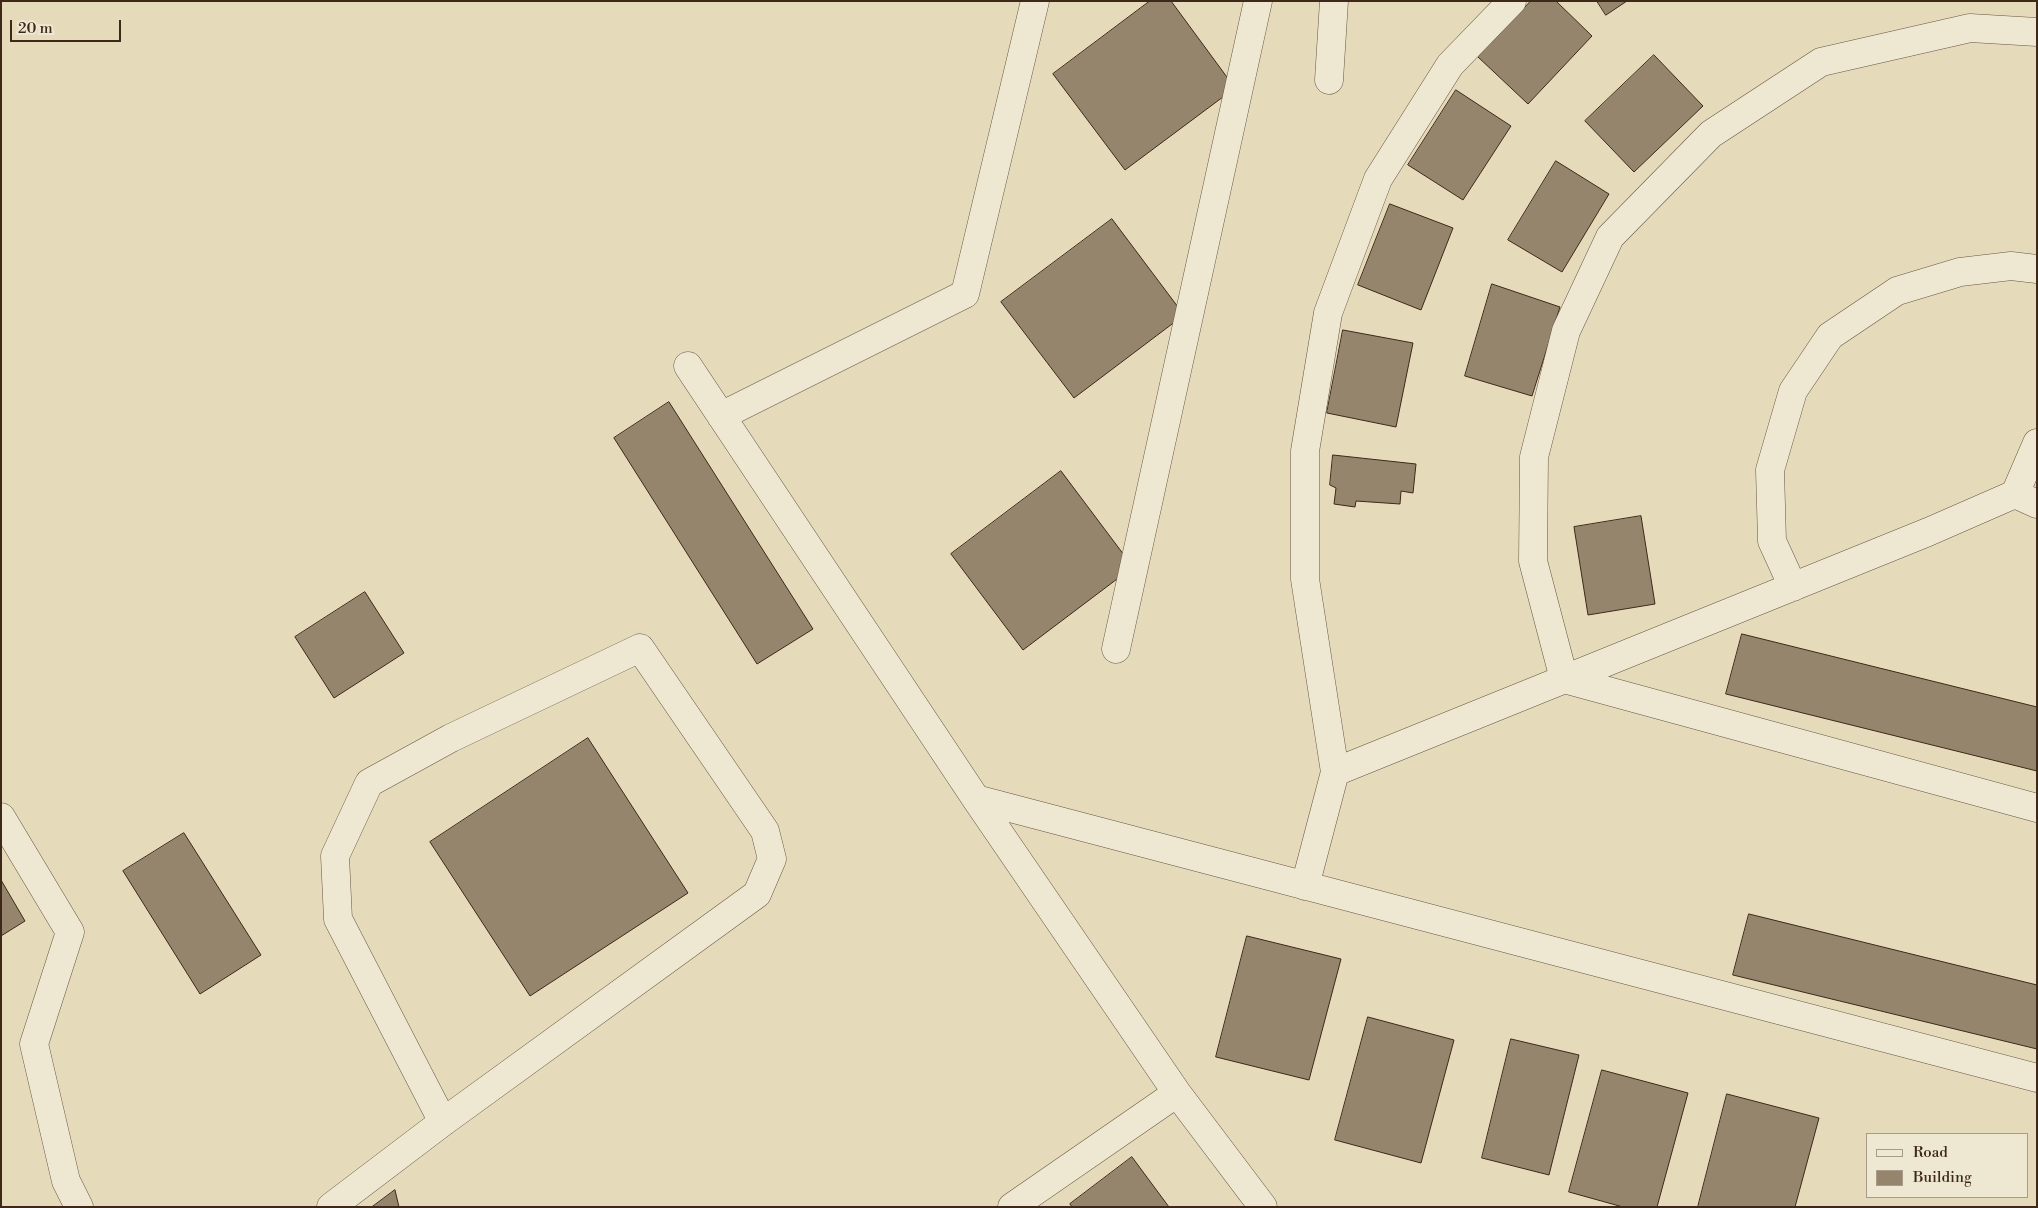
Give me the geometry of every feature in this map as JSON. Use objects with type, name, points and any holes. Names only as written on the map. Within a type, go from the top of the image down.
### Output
[{"type":"street","points":[[721,416],[965,294],[1035,1]]},
{"type":"street","points":[[1116,649],[1258,1]]},
{"type":"street","points":[[1328,80],[1334,1]]},
{"type":"street","points":[[1305,886],[1335,772],[1305,580],[1305,450],[1328,313],[1378,179],[1450,65],[1512,1]]},
{"type":"street","points":[[1564,679],[1533,561],[1534,457],[1566,330],[1610,237],[1711,134],[1821,62],[1970,28],[2037,32]]},
{"type":"street","points":[[1793,587],[1772,541],[1770,470],[1793,391],[1830,336],[1897,291],[1960,272],[2010,266],[2037,269]]},
{"type":"street","points":[[688,366],[976,799],[1177,1094],[1263,1207]]},
{"type":"street","points":[[1335,772],[1793,587],[2026,499],[2037,443]]},
{"type":"street","points":[[332,1207],[443,1122],[757,894],[772,859],[765,832],[640,648],[451,738],[369,783],[335,856],[338,919],[443,1122]]},
{"type":"street","points":[[1564,679],[2037,808]]},
{"type":"street","points":[[976,799],[2037,1078]]},
{"type":"street","points":[[1,817],[70,932],[34,1044],[66,1181],[78,1207]]},
{"type":"street","points":[[1012,1207],[1177,1094]]},
{"type":"building","points":[[1150,1],[1171,1],[1235,88],[1125,170],[1053,74]]},
{"type":"building","points":[[1531,1],[1556,1],[1592,36],[1528,104],[1478,57]]},
{"type":"building","points":[[1597,1],[1627,1],[1606,15]]},
{"type":"building","points":[[1654,55],[1703,106],[1634,172],[1585,121]]},
{"type":"building","points":[[1456,90],[1511,126],[1463,200],[1408,165]]},
{"type":"building","points":[[1556,161],[1609,194],[1562,272],[1508,240]]},
{"type":"building","points":[[1390,204],[1453,228],[1421,310],[1358,285]]},
{"type":"building","points":[[1112,219],[1184,315],[1074,398],[1001,302]]},
{"type":"building","points":[[1492,284],[1560,307],[1532,396],[1465,376]]},
{"type":"building","points":[[1343,330],[1413,343],[1396,427],[1327,413]]},
{"type":"building","points":[[669,402],[813,629],[757,664],[614,438]]},
{"type":"building","points":[[1333,455],[1416,464],[1413,493],[1401,491],[1400,504],[1356,501],[1355,507],[1334,504],[1336,488],[1330,485]]},
{"type":"building","points":[[1061,471],[1133,567],[1023,650],[951,554]]},
{"type":"building","points":[[1641,516],[1655,604],[1588,615],[1574,527]]},
{"type":"building","points":[[365,592],[404,653],[334,698],[295,637]]},
{"type":"building","points":[[1742,634],[2037,707],[2037,771],[1726,694]]},
{"type":"building","points":[[588,738],[688,893],[530,996],[430,842]]},
{"type":"building","points":[[184,833],[261,955],[200,994],[123,871]]},
{"type":"building","points":[[1,880],[25,921],[1,936]]},
{"type":"building","points":[[1749,914],[2037,985],[2037,1049],[1733,975]]},
{"type":"building","points":[[1247,936],[1341,959],[1309,1080],[1216,1057]]},
{"type":"building","points":[[1368,1017],[1454,1040],[1421,1163],[1335,1140]]},
{"type":"building","points":[[1511,1039],[1579,1055],[1549,1175],[1482,1158]]},
{"type":"building","points":[[1602,1070],[1688,1093],[1657,1207],[1623,1207],[1569,1192]]},
{"type":"building","points":[[1727,1094],[1819,1118],[1795,1207],[1698,1207]]},
{"type":"building","points":[[1132,1157],[1169,1207],[1072,1207],[1070,1204]]},
{"type":"building","points":[[395,1190],[399,1207],[372,1207]]}]
